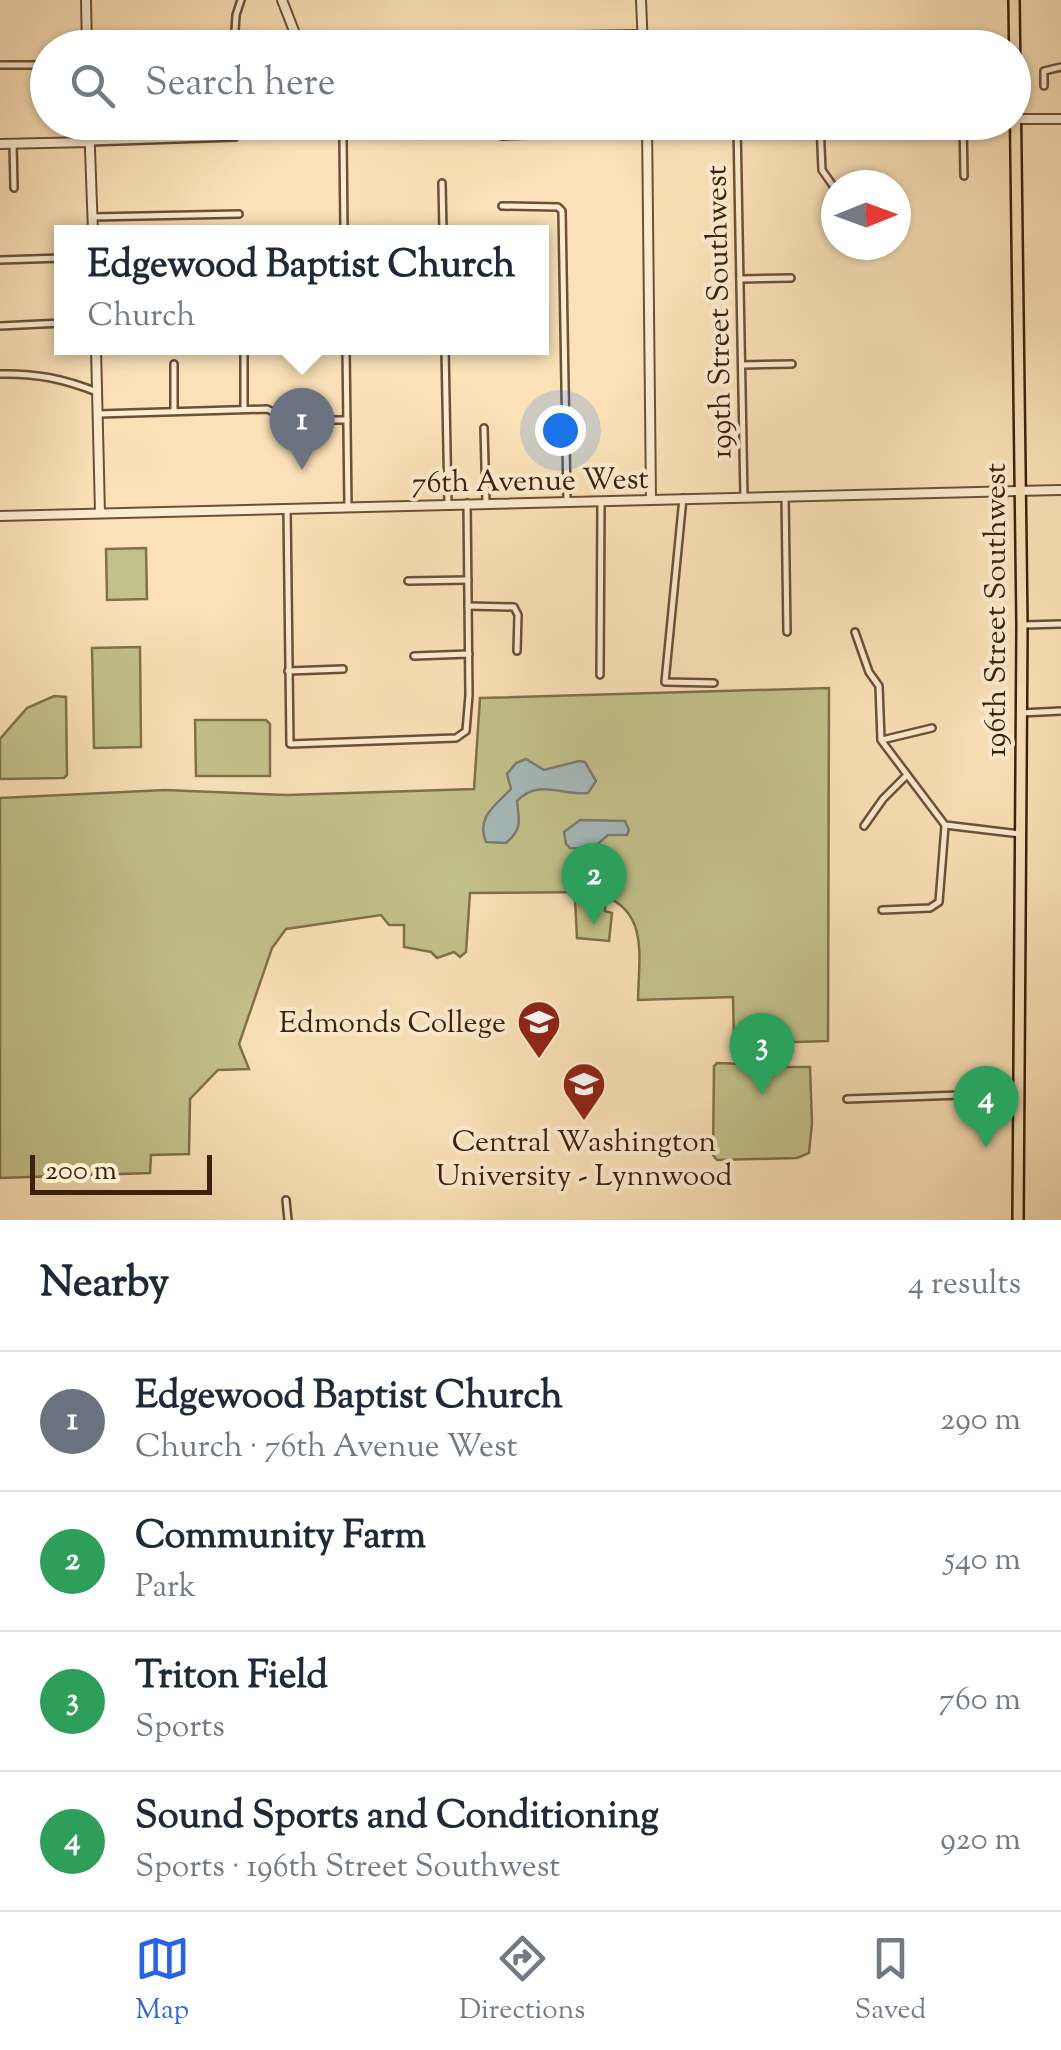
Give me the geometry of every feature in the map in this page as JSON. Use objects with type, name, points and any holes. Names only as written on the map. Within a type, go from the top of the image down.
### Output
[{"type":"main road","name":"196th Street Southwest","points":[[1014,0],[1014,30]]},
{"type":"main road","name":"196th Street Southwest","points":[[1015,140],[1022,625],[1018,1220]]},
{"type":"street","points":[[86,0],[86,30]]},
{"type":"street","points":[[235,30],[241,0]]},
{"type":"street","points":[[282,0],[293,30]]},
{"type":"street","points":[[641,0],[642,30]]},
{"type":"street","points":[[0,65],[30,64]]},
{"type":"street","points":[[1044,86],[1044,71],[1061,67]]},
{"type":"street","points":[[1031,119],[1061,118]]},
{"type":"street","points":[[0,144],[148,140]]},
{"type":"street","points":[[343,140],[344,225]]},
{"type":"street","points":[[647,140],[651,500]]},
{"type":"street","name":"199th Street Southwest","points":[[737,140],[744,497]]},
{"type":"street","points":[[821,140],[822,170]]},
{"type":"street","points":[[963,140],[964,176]]},
{"type":"street","points":[[90,142],[93,225]]},
{"type":"street","points":[[13,144],[14,188]]},
{"type":"street","points":[[442,183],[443,225]]},
{"type":"street","points":[[502,206],[558,207],[562,211],[567,502]]},
{"type":"street","points":[[93,217],[239,214]]},
{"type":"street","points":[[0,260],[54,258]]},
{"type":"street","points":[[740,279],[791,278]]},
{"type":"street","points":[[0,326],[54,323]]},
{"type":"street","points":[[96,355],[100,513]]},
{"type":"street","points":[[244,355],[244,409]]},
{"type":"street","points":[[346,355],[348,507]]},
{"type":"street","points":[[445,355],[448,503]]},
{"type":"street","points":[[174,364],[174,410]]},
{"type":"street","points":[[742,365],[792,364]]},
{"type":"street","points":[[0,374],[63,378],[97,392]]},
{"type":"street","points":[[98,414],[267,408],[291,420],[347,420]]},
{"type":"street","points":[[484,428],[486,502]]},
{"type":"street","name":"76th Avenue West","points":[[0,516],[1061,490]]},
{"type":"street","points":[[785,496],[787,632]]},
{"type":"street","points":[[683,498],[665,682],[714,683]]},
{"type":"street","points":[[600,675],[601,501]]},
{"type":"street","points":[[287,509],[290,744],[461,736],[469,723],[467,503]]},
{"type":"street","points":[[408,582],[468,580]]},
{"type":"street","points":[[468,606],[514,607],[518,615],[518,651]]},
{"type":"street","points":[[1022,625],[1061,624]]},
{"type":"street","points":[[855,632],[878,686],[881,740],[946,826],[939,902],[930,908],[882,910]]},
{"type":"street","points":[[414,656],[469,654]]},
{"type":"street","points":[[288,671],[343,668]]},
{"type":"street","points":[[1021,712],[1061,711]]},
{"type":"street","points":[[881,740],[932,728]]},
{"type":"street","points":[[864,826],[882,799],[907,775]]},
{"type":"street","points":[[946,826],[1020,834]]},
{"type":"street","points":[[847,1098],[1019,1093]]},
{"type":"street","points":[[286,1200],[288,1220]]},
{"type":"shaded area","points":[[146,548],[147,599],[107,600],[106,549]]},
{"type":"shaded area","points":[[140,647],[141,747],[94,748],[92,648]]},
{"type":"shaded area","points":[[829,688],[828,1041],[734,1044],[733,997],[638,1000],[637,933],[624,908],[611,899],[592,892],[470,893],[466,952],[460,957],[454,952],[437,958],[431,952],[404,947],[404,925],[389,925],[381,915],[286,929],[272,948],[239,1044],[249,1069],[218,1070],[190,1099],[189,1154],[151,1155],[150,1173],[0,1178],[0,798],[165,790],[287,795],[474,789],[480,698]]},
{"type":"shaded area","points":[[54,696],[66,697],[67,775],[0,779],[0,739],[27,708]]},
{"type":"shaded area","points":[[195,720],[266,720],[270,724],[270,776],[196,776]]},
{"type":"shaded area","points":[[526,759],[544,770],[585,762],[596,781],[588,793],[542,789],[525,794],[517,801],[519,824],[511,838],[506,843],[486,842],[485,818],[511,789],[507,774],[516,763]]},
{"type":"shaded area","points":[[580,820],[625,821],[629,830],[627,835],[608,835],[592,849],[570,848],[564,832]]},
{"type":"shaded area","points":[[575,899],[605,902],[605,911],[612,913],[609,941],[577,938]]},
{"type":"shaded area","points":[[717,1063],[810,1067],[809,1153],[797,1158],[717,1160],[713,1155]]},
{"type":"place","name":"Edgewood Baptist Church","points":[[302,470]]},
{"type":"place","name":"Community Farm","points":[[594,925]]},
{"type":"place","name":"Edmonds College","points":[[539,1060]]},
{"type":"place","name":"Triton Field","points":[[762,1095]]},
{"type":"place","name":"Central Washington University - Lynnwood","points":[[584,1122]]},
{"type":"place","name":"Sound Sports and Conditioning","points":[[986,1148]]}]
